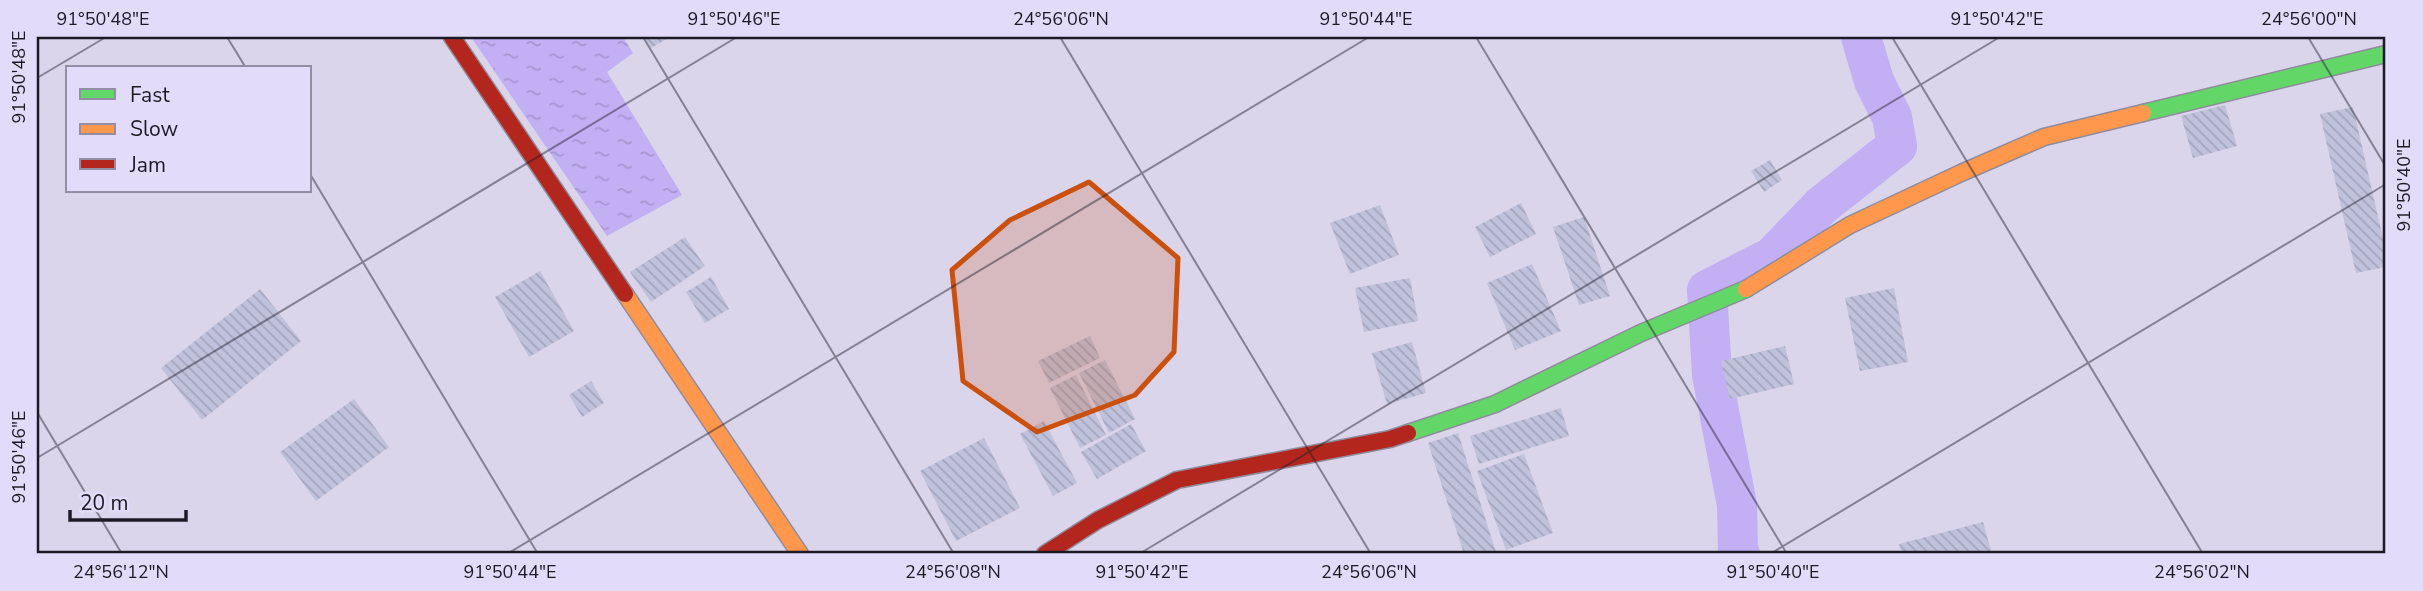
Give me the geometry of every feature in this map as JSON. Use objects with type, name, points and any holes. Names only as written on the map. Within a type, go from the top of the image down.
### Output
[{"type":"street","points":[[452,37],[800,554]]},
{"type":"street","points":[[1045,554],[1098,520],[1177,480],[1391,439],[1495,404],[1641,333],[1744,290],[1850,225],[2044,137],[2386,54]]},
{"type":"highlighted area","points":[[1089,182],[1178,258],[1174,352],[1135,395],[1037,432],[963,381],[952,270],[1010,220]]},
{"type":"water","points":[[471,37],[623,37],[633,53],[607,72],[682,195],[607,236]]},
{"type":"building","points":[[644,37],[670,37],[651,48]]},
{"type":"building","points":[[2225,105],[2237,146],[2193,158],[2181,116]]},
{"type":"building","points":[[2353,107],[2386,252],[2386,267],[2356,273],[2320,114]]},
{"type":"building","points":[[1770,160],[1782,180],[1764,192],[1751,171]]},
{"type":"building","points":[[1521,203],[1536,234],[1490,257],[1475,227]]},
{"type":"building","points":[[1380,205],[1399,255],[1350,274],[1330,223]]},
{"type":"building","points":[[1584,217],[1610,296],[1579,305],[1553,227]]},
{"type":"building","points":[[685,237],[705,266],[651,302],[630,272]]},
{"type":"building","points":[[1532,264],[1561,331],[1515,350],[1487,283]]},
{"type":"building","points":[[540,271],[574,331],[529,357],[495,297]]},
{"type":"building","points":[[711,277],[729,309],[705,323],[686,292]]},
{"type":"building","points":[[1410,278],[1418,321],[1364,332],[1355,288]]},
{"type":"building","points":[[1894,288],[1908,362],[1860,371],[1845,298]]},
{"type":"building","points":[[260,289],[301,341],[202,420],[161,368]]},
{"type":"building","points":[[1090,336],[1100,358],[1049,383],[1038,361]]},
{"type":"building","points":[[1412,342],[1426,393],[1387,404],[1372,353]]},
{"type":"building","points":[[1785,346],[1794,384],[1730,399],[1721,361]]},
{"type":"building","points":[[1105,360],[1135,419],[1109,433],[1079,373]]},
{"type":"building","points":[[1076,375],[1106,435],[1080,448],[1050,388]]},
{"type":"building","points":[[591,381],[604,403],[582,417],[569,395]]},
{"type":"building","points":[[354,399],[389,447],[316,501],[280,452]]},
{"type":"building","points":[[1561,408],[1569,436],[1479,464],[1470,436]]},
{"type":"building","points":[[1044,421],[1077,483],[1053,496],[1020,434]]},
{"type":"building","points":[[1131,424],[1146,451],[1097,479],[1081,452]]},
{"type":"building","points":[[1458,433],[1496,552],[1464,554],[1428,443]]},
{"type":"building","points":[[984,438],[1020,508],[956,541],[920,471]]},
{"type":"building","points":[[1524,454],[1553,533],[1506,550],[1477,471]]},
{"type":"building","points":[[1983,522],[1992,554],[1902,554],[1899,544]]},
{"type":"waterway","points":[[1740,554],[1737,505],[1712,375],[1707,290],[1772,257],[1821,206],[1897,146],[1892,117],[1874,81],[1861,37]]},
{"type":"traffic: fast","points":[[2143,113],[2386,54]]},
{"type":"traffic: fast","points":[[1408,433],[1495,404],[1641,333],[1746,289]]},
{"type":"traffic: slow","points":[[1746,289],[1850,225],[1961,173],[2044,137],[2143,113]]},
{"type":"traffic: slow","points":[[625,294],[800,554]]},
{"type":"traffic: jam","points":[[452,37],[625,294]]},
{"type":"traffic: jam","points":[[1045,554],[1098,520],[1177,480],[1390,439],[1408,433]]}]
